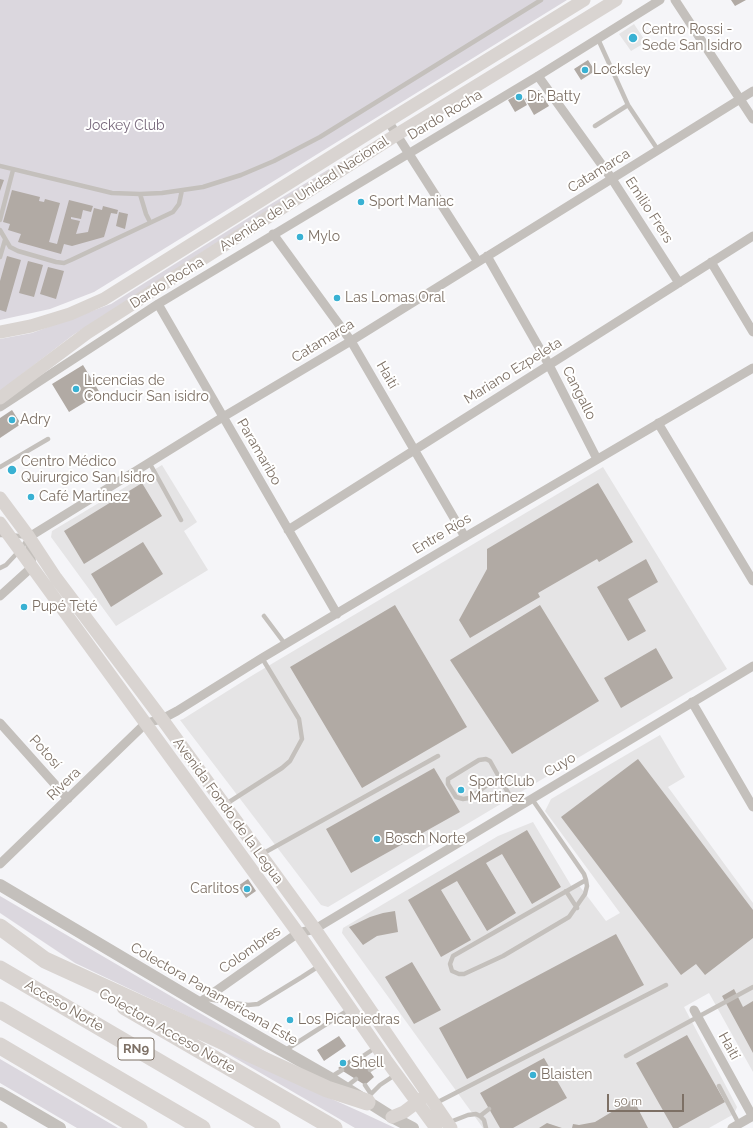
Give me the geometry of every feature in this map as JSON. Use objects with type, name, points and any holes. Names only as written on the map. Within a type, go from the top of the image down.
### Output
[{"type":"highway","points":[[0,927],[45,960],[327,1089],[369,1098]]},
{"type":"highway","name":"Colectora Acceso Norte","points":[[0,934],[334,1128]]},
{"type":"highway","name":"Acceso Norte","points":[[0,969],[272,1128]]},
{"type":"highway","name":"RN9","points":[[0,1010],[202,1128]]},
{"type":"highway","points":[[0,1046],[140,1128]]},
{"type":"main road","name":"Avenida de la Unidad Nacional","points":[[0,332],[30,326],[70,314],[104,299],[584,0]]},
{"type":"main road","name":"Avenida de la Unidad Nacional","points":[[0,398],[87,333],[396,135],[616,0]]},
{"type":"main road","name":"Avenida Fondo de la Legua","points":[[0,498],[56,578],[162,719],[315,929],[431,1099],[445,1126]]},
{"type":"main road","name":"Avenida Fondo de la Legua","points":[[0,523],[4,535],[20,550],[146,723],[298,933],[417,1103],[445,1126]]},
{"type":"main road","points":[[392,1117],[400,1114],[417,1103],[431,1099]]},
{"type":"street","name":"Dardo Rocha","points":[[0,407],[158,304],[538,76],[660,0]]},
{"type":"street","points":[[675,0],[753,118]]},
{"type":"street","name":"Emilio Frers","points":[[538,76],[612,179],[679,283]]},
{"type":"street","name":"Catamarca","points":[[29,538],[149,462],[351,341],[753,91]]},
{"type":"street","points":[[388,121],[478,262]]},
{"type":"street","name":"Haití","points":[[273,234],[351,341],[465,537]]},
{"type":"street","name":"Mariano Ezpeleta","points":[[288,530],[753,236]]},
{"type":"street","name":"Cangallo","points":[[487,256],[549,365],[598,459]]},
{"type":"street","points":[[711,262],[753,332]]},
{"type":"street","name":"Paramaribo","points":[[158,304],[337,614]]},
{"type":"street","name":"Entre Ríos","points":[[146,723],[162,719],[465,537],[753,368]]},
{"type":"street","points":[[658,423],[753,581]]},
{"type":"street","points":[[0,596],[32,567],[29,538]]},
{"type":"street","name":"Cuyo","points":[[298,933],[315,929],[753,666]]},
{"type":"street","points":[[692,702],[753,807]]},
{"type":"street","name":"Rivera","points":[[0,864],[146,723]]},
{"type":"street","name":"Potosí","points":[[0,724],[68,799]]},
{"type":"street","name":"Colectora Panamericana Este","points":[[0,885],[202,1001],[282,1052],[330,1078],[344,1088],[369,1098],[392,1117],[413,1128]]},
{"type":"street","name":"Colombres","points":[[202,1001],[298,933]]},
{"type":"street","name":"Haití","points":[[695,1014],[753,1116]]},
{"type":"street","points":[[0,1093],[60,1128]]},
{"type":"street","points":[[735,1126],[753,1116]]},
{"type":"lane","points":[[0,166],[112,192],[140,194],[203,187],[241,175],[274,161],[320,137],[541,0]]},
{"type":"lane","points":[[598,39],[628,105],[658,150]]},
{"type":"lane","points":[[595,126],[628,105]]},
{"type":"lane","points":[[0,220],[13,170]]},
{"type":"lane","points":[[0,230],[10,247],[18,251],[64,263],[173,212],[179,204],[182,190]]},
{"type":"lane","points":[[140,194],[150,222]]},
{"type":"lane","points":[[0,257],[5,240]]},
{"type":"lane","points":[[0,467],[48,439]]},
{"type":"lane","points":[[149,462],[181,520]]},
{"type":"lane","points":[[4,535],[29,538]]},
{"type":"lane","points":[[0,568],[6,565],[29,538]]},
{"type":"lane","points":[[264,616],[285,644]]},
{"type":"lane","points":[[224,805],[282,768],[290,761],[302,740],[300,719],[262,658]]},
{"type":"lane","points":[[261,854],[280,842],[438,756]]},
{"type":"lane","points":[[499,777],[469,798],[463,799],[456,797],[448,784],[448,779],[479,760],[486,759],[490,761],[517,808]]},
{"type":"lane","points":[[532,799],[584,874],[586,880],[586,894],[569,917],[503,956],[464,974],[459,974],[452,971],[450,964],[453,956],[586,880]]},
{"type":"lane","points":[[566,891],[577,908]]},
{"type":"lane","points":[[202,1001],[248,1005],[258,1004],[320,965]]},
{"type":"lane","points":[[431,1099],[666,984]]},
{"type":"lane","points":[[626,1056],[695,1014],[753,987]]},
{"type":"lane","points":[[282,1052],[350,1008]]},
{"type":"lane","points":[[360,1058],[377,1047]]},
{"type":"lane","points":[[370,1070],[386,1060]]},
{"type":"lane","points":[[330,1078],[342,1070]]},
{"type":"lane","points":[[369,1098],[380,1085],[396,1074]]},
{"type":"lane","points":[[344,1088],[356,1080]]},
{"type":"lane","points":[[365,1085],[369,1098]]},
{"type":"lane","points":[[719,1086],[735,1126]]},
{"type":"lane","points":[[480,1116],[489,1109]]},
{"type":"lane","points":[[445,1126],[468,1115],[476,1114],[484,1120],[486,1128]]},
{"type":"shaded area","name":"Centro Rossi - Sede San Isidro","points":[[634,24],[646,42],[631,51],[619,34]]},
{"type":"shaded area","points":[[162,465],[197,522],[184,531],[208,570],[116,626],[51,537],[52,531]]},
{"type":"shaded area","points":[[603,467],[727,669],[328,907],[321,905],[180,720]]},
{"type":"shaded area","points":[[660,735],[685,777],[668,787],[753,903],[753,1072],[709,993],[684,1007],[737,1107],[734,1114],[709,1128],[483,1128],[342,933],[343,928],[498,836],[533,822],[572,887],[578,884],[606,921],[620,913],[545,811],[551,799]]},
{"type":"green space","name":"Jockey Club","points":[[0,0],[567,0],[94,292],[50,309],[0,320]]},
{"type":"green space","points":[[369,145],[73,335],[0,391],[0,339],[32,333],[111,304],[261,210]]},
{"type":"green space","points":[[0,896],[280,1060],[75,963],[0,913]]},
{"type":"green space","points":[[216,1047],[363,1113],[395,1128],[355,1128]]},
{"type":"green space","points":[[0,1059],[118,1128],[77,1128],[0,1083]]},
{"type":"building","points":[[731,0],[746,0],[735,6]]},
{"type":"building","name":"Locksley","points":[[588,60],[595,71],[581,80],[574,69]]},
{"type":"building","points":[[539,90],[549,106],[534,115],[525,99]]},
{"type":"building","points":[[521,93],[527,105],[515,112],[508,100]]},
{"type":"building","points":[[0,179],[4,180],[0,191]]},
{"type":"building","points":[[12,190],[40,197],[39,201],[44,202],[45,199],[60,203],[49,242],[57,244],[69,200],[93,206],[91,212],[83,210],[81,219],[71,217],[71,219],[80,221],[76,234],[88,232],[94,208],[102,210],[103,206],[118,210],[117,214],[111,213],[104,237],[72,246],[64,244],[61,254],[18,242],[21,234],[8,230],[10,224],[3,222]]},
{"type":"building","points":[[119,212],[128,214],[125,229],[116,226]]},
{"type":"building","points":[[7,256],[21,260],[6,312],[0,310],[0,281]]},
{"type":"building","points":[[28,261],[43,265],[34,297],[19,293]]},
{"type":"building","points":[[48,267],[64,271],[56,299],[40,294]]},
{"type":"building","name":"Licencias de Conducir San isidro","points":[[83,365],[100,393],[69,412],[52,384]]},
{"type":"building","points":[[12,410],[21,424],[0,438],[0,418]]},
{"type":"building","points":[[142,483],[162,516],[84,564],[64,531]]},
{"type":"building","points":[[598,483],[633,542],[599,562],[597,559],[538,593],[540,597],[470,638],[459,620],[487,569],[487,549]]},
{"type":"building","points":[[143,542],[163,574],[111,607],[91,574]]},
{"type":"building","points":[[646,559],[658,582],[628,599],[646,631],[628,641],[597,587]]},
{"type":"building","points":[[395,605],[467,727],[362,788],[290,667]]},
{"type":"building","points":[[540,605],[599,701],[512,754],[450,660]]},
{"type":"building","points":[[656,648],[673,678],[621,708],[604,678]]},
{"type":"building","points":[[638,759],[753,910],[753,938],[705,975],[696,964],[681,975],[561,817]]},
{"type":"building","points":[[434,768],[460,812],[351,873],[326,829]]},
{"type":"building","points":[[527,830],[561,887],[532,904],[502,854],[486,863],[516,913],[487,931],[457,881],[441,890],[471,940],[441,957],[408,900]]},
{"type":"building","name":"Carlitos","points":[[248,879],[256,891],[246,898],[238,886]]},
{"type":"building","points":[[395,911],[398,932],[377,936],[363,945],[349,927],[370,917]]},
{"type":"building","points":[[616,934],[644,985],[467,1079],[439,1028]]},
{"type":"building","points":[[412,962],[441,1010],[414,1024],[385,977]]},
{"type":"building","points":[[734,989],[743,1007],[753,1001],[753,1053],[722,996]]},
{"type":"building","points":[[687,1035],[725,1102],[678,1128],[673,1128],[636,1063]]},
{"type":"building","points":[[339,1036],[346,1046],[324,1061],[317,1050]]},
{"type":"building","points":[[357,1054],[374,1077],[365,1085],[338,1068]]},
{"type":"building","name":"Blaisten","points":[[544,1058],[567,1098],[513,1128],[500,1128],[480,1093]]},
{"type":"building","points":[[633,1099],[648,1128],[572,1128],[573,1124],[579,1125],[595,1122]]},
{"type":"building","points":[[547,1123],[562,1128],[539,1128]]},
{"type":"place","name":"Centro Rossi - Sede San Isidro","points":[[633,38]]},
{"type":"place","name":"Locksley","points":[[585,70]]},
{"type":"place","name":"Dr. Batty","points":[[519,97]]},
{"type":"place","name":"Sport Maniac","points":[[361,202]]},
{"type":"place","name":"Mylo","points":[[300,237]]},
{"type":"place","name":"Las Lomas Oral","points":[[337,298]]},
{"type":"place","name":"Licencias de Conducir San isidro","points":[[76,389]]},
{"type":"place","name":"Adry","points":[[12,420]]},
{"type":"place","name":"Centro Médico Quirurgico San Isidro","points":[[12,470]]},
{"type":"place","name":"Café Martínez","points":[[31,497]]},
{"type":"place","name":"Pupé Teté","points":[[24,607]]},
{"type":"place","name":"SportClub Martinez","points":[[461,790]]},
{"type":"place","name":"Bosch Norte","points":[[377,839]]},
{"type":"place","name":"Carlitos","points":[[247,889]]},
{"type":"place","name":"Los Picapiedras","points":[[290,1020]]},
{"type":"place","name":"Shell","points":[[343,1063]]},
{"type":"place","name":"Blaisten","points":[[533,1075]]}]
